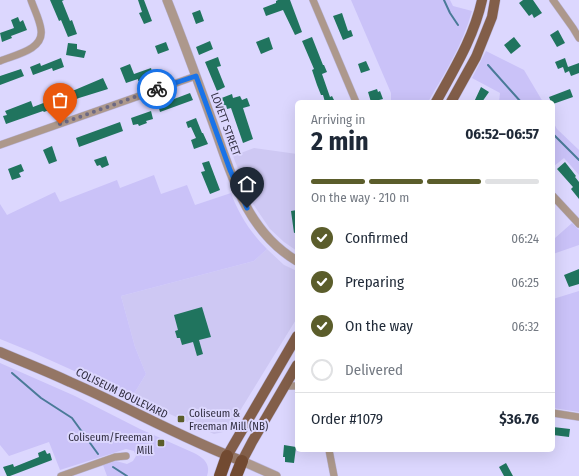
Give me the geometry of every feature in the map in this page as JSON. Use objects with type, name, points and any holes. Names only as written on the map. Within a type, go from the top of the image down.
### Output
[{"type":"highway","points":[[220,476],[228,456]]},
{"type":"highway","points":[[236,476],[242,461]]},
{"type":"main road","points":[[437,100],[464,51],[475,26],[482,0]]},
{"type":"main road","points":[[452,100],[476,57],[492,18],[495,0]]},
{"type":"main road","points":[[228,456],[295,339]]},
{"type":"main road","name":"COLISEUM BOULEVARD","points":[[0,352],[71,382],[150,420],[242,461]]},
{"type":"main road","points":[[242,461],[285,386],[295,373]]},
{"type":"street","points":[[0,61],[32,49],[38,41],[42,33],[31,0]]},
{"type":"street","name":"LOVETT STREET","points":[[167,0],[230,170],[247,208],[259,228],[270,240],[295,260]]},
{"type":"street","points":[[313,0],[355,100]]},
{"type":"street","points":[[553,0],[579,38]]},
{"type":"street","points":[[0,145],[196,76]]},
{"type":"street","points":[[555,198],[579,224]]},
{"type":"street","points":[[285,386],[295,386]]},
{"type":"street","points":[[555,413],[579,419]]},
{"type":"street","points":[[329,452],[334,476]]},
{"type":"street","points":[[61,476],[115,457],[126,456]]},
{"type":"street","name":"COLISEUM BOULEVARD","points":[[242,461],[276,476]]},
{"type":"shaded area","points":[[351,0],[450,0],[453,6],[472,11],[459,47],[429,100],[391,100],[391,93]]},
{"type":"shaded area","points":[[486,51],[524,70],[542,100],[499,100],[500,93],[472,78]]},
{"type":"shaded area","points":[[555,126],[579,150],[579,175],[564,158],[555,165]]},
{"type":"shaded area","points":[[254,148],[295,154],[295,250],[270,229],[251,201],[233,156]]},
{"type":"shaded area","points":[[154,175],[161,194],[187,185],[195,205],[231,193],[246,223],[267,249],[254,261],[121,296],[135,347],[146,374],[132,397],[0,339],[0,204],[7,215],[55,192],[60,202],[117,180],[120,188]]},
{"type":"shaded area","points":[[572,223],[579,230],[579,245],[555,253],[555,238]]},
{"type":"shaded area","points":[[267,249],[284,265],[295,270],[295,321],[230,427],[223,432],[214,434],[132,397],[146,374],[135,347],[121,296],[254,261]]},
{"type":"shaded area","points":[[579,291],[579,412],[555,408],[555,298]]},
{"type":"shaded area","points":[[0,363],[75,396],[140,429],[198,455],[206,462],[208,468],[207,476],[107,476],[103,465],[116,461],[127,464],[133,461],[136,456],[134,451],[126,449],[60,470],[49,442],[9,456],[0,445]]},
{"type":"building","points":[[50,0],[64,0],[62,1],[70,21],[72,20],[77,34],[68,37]]},
{"type":"building","points":[[138,0],[144,0],[152,21],[144,24],[139,13],[142,12]]},
{"type":"building","points":[[278,0],[290,0],[302,32],[295,35],[283,10],[266,16],[263,8],[276,3]]},
{"type":"building","points":[[523,0],[533,0],[542,13],[534,18],[532,14],[529,16],[519,3]]},
{"type":"building","points":[[200,10],[204,21],[196,24],[192,13]]},
{"type":"building","points":[[342,13],[348,31],[351,30],[353,36],[343,40],[333,16]]},
{"type":"building","points":[[18,17],[20,22],[23,20],[27,30],[11,36],[12,38],[2,42],[0,33],[14,28],[11,20]]},
{"type":"building","points":[[558,30],[565,43],[557,47],[550,35]]},
{"type":"building","points":[[269,37],[273,49],[261,54],[256,42]]},
{"type":"building","points":[[312,37],[327,72],[322,74],[330,97],[332,96],[334,100],[324,100],[323,95],[321,95],[312,70],[314,69],[302,41]]},
{"type":"building","points":[[514,37],[521,46],[511,54],[504,45]]},
{"type":"building","points":[[210,41],[213,49],[199,55],[196,47]]},
{"type":"building","points":[[166,42],[169,50],[158,54],[155,46]]},
{"type":"building","points":[[68,43],[77,44],[77,49],[86,51],[84,58],[66,55]]},
{"type":"building","points":[[218,57],[221,66],[217,67],[225,87],[217,91],[205,62]]},
{"type":"building","points":[[61,58],[64,67],[53,71],[52,68],[33,75],[30,67],[40,63],[41,66]]},
{"type":"building","points":[[565,58],[568,67],[579,63],[579,73],[571,76],[569,71],[565,73],[563,67],[558,69],[555,62]]},
{"type":"building","points":[[366,61],[370,70],[361,73],[358,64]]},
{"type":"building","points":[[130,64],[134,74],[151,68],[153,75],[138,81],[138,79],[126,83],[120,68]]},
{"type":"building","points":[[21,69],[24,76],[0,85],[0,76]]},
{"type":"building","points":[[103,78],[108,89],[6,124],[3,116],[7,115],[5,111],[31,101],[33,107],[59,97],[58,93],[69,89],[70,92]]},
{"type":"building","points":[[481,87],[489,92],[483,100],[475,100]]},
{"type":"building","points":[[377,89],[378,92],[380,91],[383,99],[370,100],[368,92]]},
{"type":"building","points":[[570,89],[573,97],[555,103],[555,100],[550,100],[549,97]]},
{"type":"building","points":[[190,93],[193,100],[160,112],[158,105]]},
{"type":"building","points":[[232,94],[233,98],[240,96],[242,100],[247,98],[250,106],[243,108],[253,139],[243,143],[231,108],[227,109],[226,105],[222,107],[219,99]]},
{"type":"building","points":[[151,111],[153,119],[146,121],[147,123],[139,126],[138,124],[133,125],[131,118]]},
{"type":"building","points":[[196,118],[208,144],[194,149],[191,140],[196,138],[191,127],[188,128],[186,122]]},
{"type":"building","points":[[120,122],[123,131],[79,147],[76,138]]},
{"type":"building","points":[[52,146],[57,161],[49,164],[43,150]]},
{"type":"building","points":[[106,156],[109,165],[102,168],[100,165],[97,166],[94,160]]},
{"type":"building","points":[[209,161],[220,190],[210,194],[201,172],[205,171],[202,163]]},
{"type":"building","points":[[565,162],[579,182],[579,199],[571,189],[573,187],[557,169]]},
{"type":"building","points":[[21,164],[24,171],[19,173],[21,177],[12,180],[8,169]]},
{"type":"building","points":[[295,210],[294,233],[291,211]]},
{"type":"building","points":[[579,269],[579,284],[569,287],[564,275]]},
{"type":"building","points":[[202,307],[211,337],[199,340],[203,354],[197,356],[193,342],[182,345],[180,338],[177,338],[175,331],[178,330],[174,315]]},
{"type":"building","points":[[555,427],[570,429],[569,437],[555,435]]},
{"type":"building","points":[[284,445],[295,447],[294,463],[285,462],[285,457],[283,457]]},
{"type":"building","points":[[45,450],[47,454],[50,453],[52,460],[7,476],[3,467],[13,464],[14,467],[39,457],[38,453]]},
{"type":"building","points":[[506,463],[513,476],[504,476],[499,467]]},
{"type":"waterway","points":[[444,0],[458,25]]},
{"type":"waterway","points":[[488,65],[519,100]]},
{"type":"waterway","points":[[555,136],[579,160]]},
{"type":"waterway","points":[[12,373],[41,398],[72,418],[98,454]]},
{"type":"waterway","points":[[113,467],[127,476]]},
{"type":"way so far","points":[[60,124],[157,89]]},
{"type":"place","name":"Coliseum & Freeman Mill (NB)","points":[[181,419]]},
{"type":"place","name":"Coliseum/Freeman Mill","points":[[161,443]]},
{"type":"route","points":[[157,89],[196,76],[230,170],[247,208]]}]
